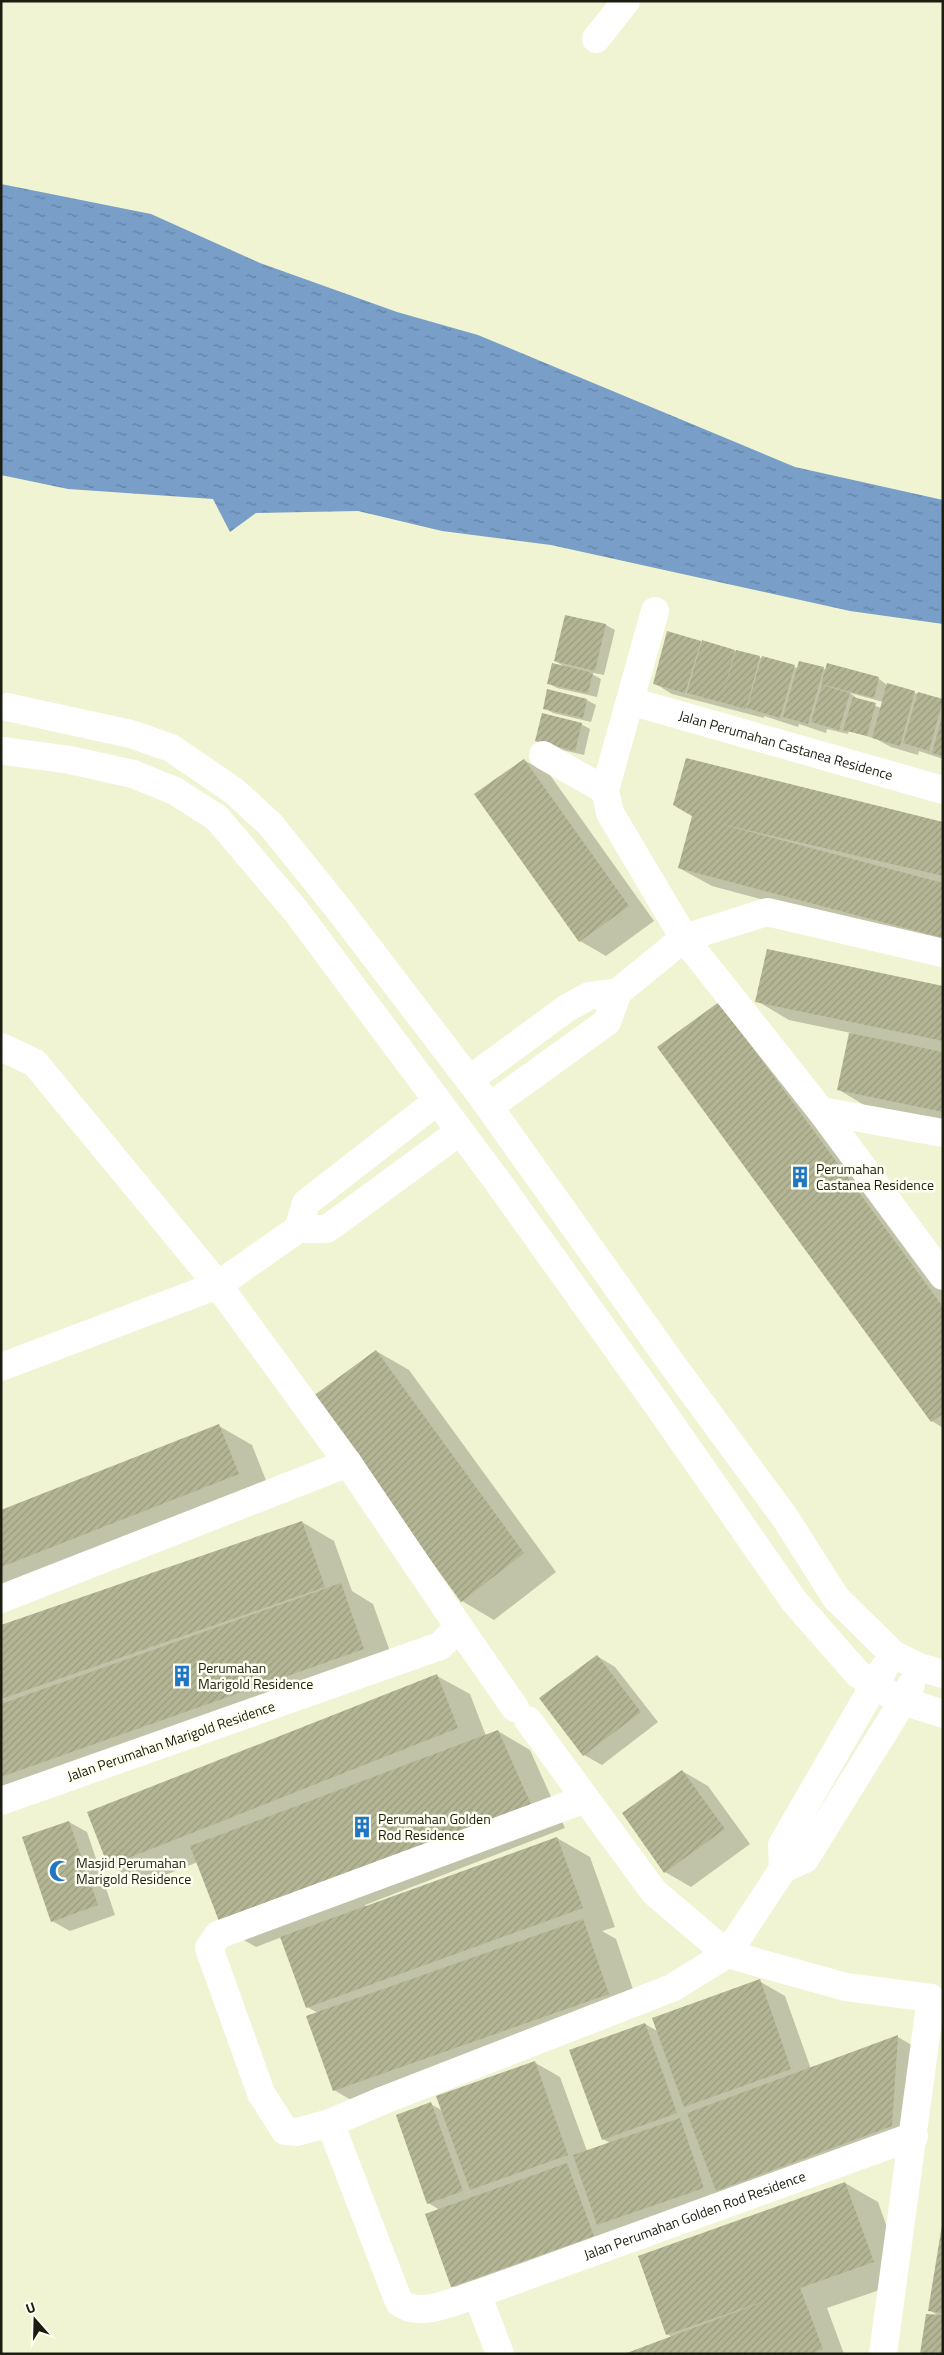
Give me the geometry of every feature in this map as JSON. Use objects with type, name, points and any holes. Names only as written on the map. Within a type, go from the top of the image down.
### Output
[{"type":"street","points":[[596,39],[626,1]]},
{"type":"street","points":[[655,612],[604,790],[610,812],[684,938],[821,1110],[943,1276]]},
{"type":"street","points":[[585,1798],[218,1935],[209,1948],[261,2093],[284,2131],[297,2132],[330,2123],[384,2100],[672,1988],[727,1954],[783,1869],[805,1859],[903,1701],[931,1670],[893,1654],[836,1598],[786,1519],[672,1364],[489,1107],[337,907],[270,824],[234,791],[171,748],[132,734],[4,700],[10,723],[8,740],[2,753],[70,760],[133,774],[176,791],[217,818],[296,911],[436,1102],[495,1178],[659,1407],[794,1601],[858,1674],[903,1701],[943,1714]]},
{"type":"street","name":"Jalan Perumahan Castanea Residence","points":[[630,701],[943,790]]},
{"type":"street","points":[[543,755],[604,790]]},
{"type":"street","points":[[489,1107],[607,1022],[618,992],[684,938],[767,912],[943,953]]},
{"type":"street","points":[[469,1080],[567,1008],[589,996],[618,992]]},
{"type":"street","points":[[1,1047],[35,1063],[218,1285],[348,1463],[459,1627],[521,1714],[654,1892],[727,1954],[846,1986],[937,1999],[914,2136],[882,2353]]},
{"type":"street","points":[[298,1229],[306,1203],[436,1102]]},
{"type":"street","points":[[821,1110],[943,1132]]},
{"type":"street","points":[[1,1367],[218,1285],[298,1229],[327,1228],[459,1132]]},
{"type":"street","points":[[1,1599],[348,1463]]},
{"type":"street","name":"Jalan Perumahan Marigold Residence","points":[[1,1801],[440,1646],[459,1627]]},
{"type":"street","points":[[783,1869],[782,1845],[893,1654]]},
{"type":"street","name":"Jalan Perumahan Golden Rod Residence","points":[[330,2123],[398,2302],[405,2308],[433,2308],[476,2294],[914,2136]]},
{"type":"street","points":[[476,2294],[500,2354]]},
{"type":"water","points":[[1,184],[151,214],[260,263],[397,312],[478,335],[795,467],[943,500],[943,624],[850,611],[551,545],[442,531],[358,511],[256,513],[230,532],[213,499],[68,489],[1,475]]},
{"type":"building","points":[[565,615],[606,624],[595,671],[554,661]]},
{"type":"building","points":[[667,631],[701,641],[685,693],[653,684]]},
{"type":"building","points":[[702,640],[735,650],[721,702],[687,693]]},
{"type":"building","points":[[736,650],[760,656],[746,709],[721,702]]},
{"type":"building","points":[[762,656],[795,665],[780,718],[747,708]]},
{"type":"building","points":[[799,661],[824,667],[808,724],[783,717]]},
{"type":"building","points":[[552,663],[593,673],[588,693],[547,684]]},
{"type":"building","points":[[827,663],[879,677],[874,698],[821,684]]},
{"type":"building","points":[[887,683],[915,691],[900,746],[872,738]]},
{"type":"building","points":[[822,685],[850,693],[839,730],[811,722]]},
{"type":"building","points":[[547,689],[587,699],[583,718],[543,709]]},
{"type":"building","points":[[918,692],[943,699],[929,751],[903,743]]},
{"type":"building","points":[[853,697],[876,703],[867,736],[843,730]]},
{"type":"building","points":[[542,713],[582,723],[575,751],[535,741]]},
{"type":"building","points":[[943,717],[943,756],[932,753]]},
{"type":"building","points":[[686,758],[943,822],[943,876],[713,822],[943,883],[943,938],[678,868],[692,816],[673,805]]},
{"type":"building","points":[[524,759],[629,906],[579,942],[474,794]]},
{"type":"building","points":[[767,949],[943,986],[943,1041],[755,1002]]},
{"type":"building","name":"Perumahan Castanea Residence","points":[[719,1002],[943,1307],[943,1414],[931,1422],[657,1047]]},
{"type":"building","points":[[849,1033],[943,1052],[943,1112],[837,1090]]},
{"type":"building","points":[[376,1350],[524,1553],[461,1602],[312,1397]]},
{"type":"building","points":[[219,1424],[239,1474],[1,1567],[1,1510]]},
{"type":"building","name":"Perumahan Marigold Residence","points":[[302,1521],[325,1587],[1,1699],[1,1625]]},
{"type":"building","name":"Perumahan Marigold Residence","points":[[341,1583],[364,1649],[1,1777],[1,1704]]},
{"type":"building","points":[[597,1655],[641,1712],[583,1756],[539,1698]]},
{"type":"building","name":"Perumahan Marigold Residence","points":[[437,1674],[458,1728],[108,1866],[87,1812]]},
{"type":"building","name":"Perumahan Golden Rod Residence","points":[[498,1730],[533,1809],[222,1929],[190,1846]]},
{"type":"building","points":[[682,1770],[725,1829],[664,1873],[622,1813]]},
{"type":"building","name":"Masjid Perumahan Marigold Residence","points":[[69,1821],[98,1905],[51,1922],[22,1837]]},
{"type":"building","name":"Perumahan Golden Rod Residence","points":[[557,1837],[583,1908],[306,2008],[280,1937]]},
{"type":"building","points":[[583,1919],[609,1994],[333,2091],[306,2016]]},
{"type":"building","points":[[760,1979],[791,2069],[684,2107],[652,2018]]},
{"type":"building","points":[[645,2023],[677,2113],[602,2140],[569,2050]]},
{"type":"building","points":[[898,2035],[892,2126],[716,2191],[687,2113]]},
{"type":"building","points":[[535,2061],[568,2155],[470,2190],[436,2096]]},
{"type":"building","points":[[431,2102],[463,2191],[427,2204],[396,2115]]},
{"type":"building","points":[[680,2118],[704,2188],[597,2225],[573,2155]]},
{"type":"building","points":[[567,2163],[594,2236],[451,2287],[425,2214]]},
{"type":"building","points":[[845,2182],[874,2262],[800,2288],[823,2349],[811,2354],[624,2354],[765,2301],[666,2335],[638,2256]]},
{"type":"building","points":[[943,2226],[943,2313],[928,2311]]},
{"type":"building","points":[[926,2314],[943,2315],[943,2354],[920,2354]]},
{"type":"place","name":"Perumahan Castanea Residence","points":[[800,1177]]},
{"type":"place","name":"Perumahan Marigold Residence","points":[[182,1676]]},
{"type":"place","name":"Perumahan Golden Rod Residence","points":[[362,1827]]},
{"type":"place","name":"Masjid Perumahan Marigold Residence","points":[[60,1871]]}]
